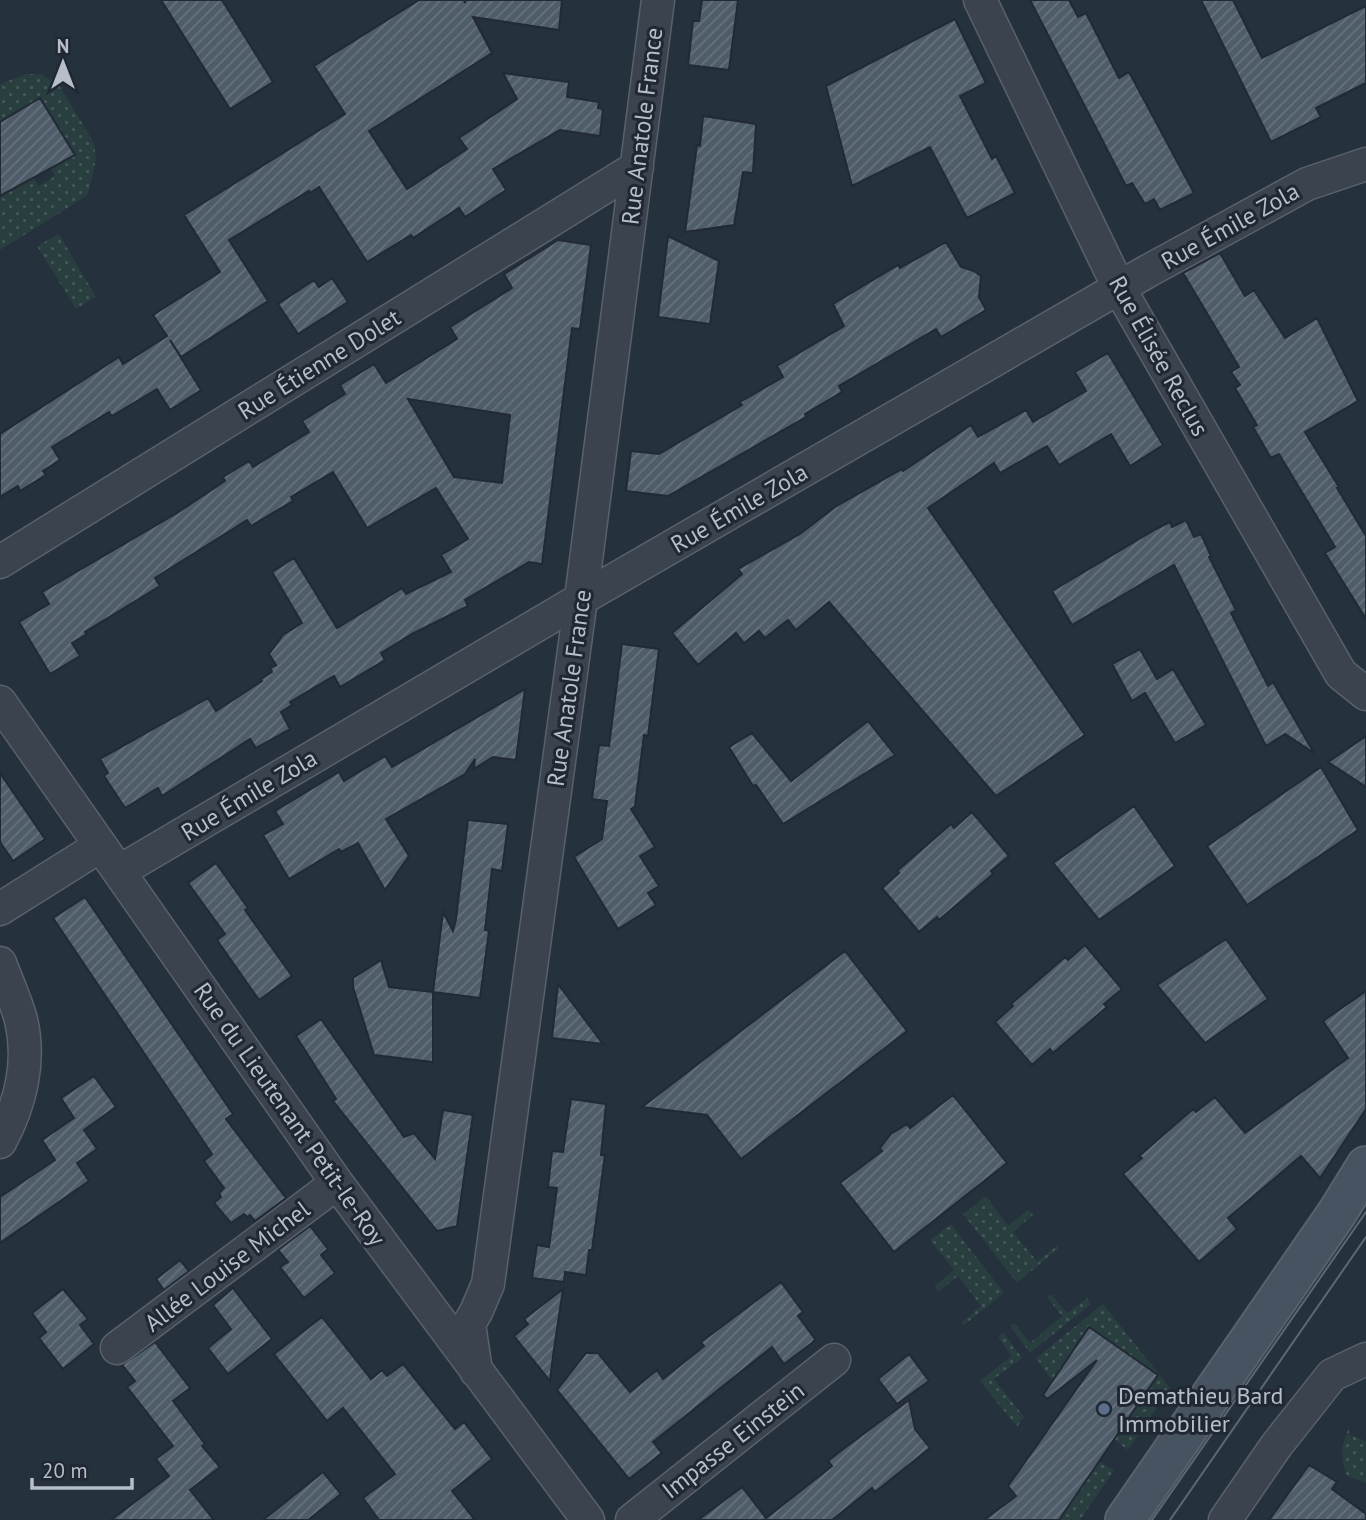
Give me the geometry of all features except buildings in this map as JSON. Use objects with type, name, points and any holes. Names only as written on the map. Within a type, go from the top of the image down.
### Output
[{"type":"main road","points":[[1125,1520],[1322,1235],[1366,1166]]},
{"type":"street","name":"Rue Anatole France","points":[[476,1371],[469,1324],[488,1284],[581,599],[658,0]]},
{"type":"street","name":"Rue Élisée Reclus","points":[[980,0],[1119,288],[1334,663],[1341,674],[1366,694]]},
{"type":"street","name":"Rue Émile Zola","points":[[120,871],[581,599],[1119,288],[1307,184],[1366,164]]},
{"type":"street","name":"Rue Étienne Dolet","points":[[0,562],[637,167]]},
{"type":"street","name":"Rue du Lieutenant Petit-le-Roy","points":[[0,702],[337,1183],[588,1520]]},
{"type":"street","points":[[0,909],[100,846]]},
{"type":"street","points":[[0,963],[20,1019],[24,1060],[18,1101],[0,1142]]},
{"type":"street","name":"Allée Louise Michel","points":[[117,1348],[337,1183]]},
{"type":"street","points":[[1225,1520],[1276,1446],[1332,1375],[1366,1359]]},
{"type":"street","name":"Impasse Einstein","points":[[632,1520],[834,1360]]},
{"type":"green space","points":[[26,74],[41,74],[59,85],[94,143],[96,159],[88,195],[0,250],[0,196],[33,177],[39,186],[55,176],[51,169],[75,155],[40,98],[0,122],[0,84]]},
{"type":"green space","points":[[59,234],[96,297],[76,309],[37,246]]},
{"type":"green space","points":[[986,1196],[1008,1226],[1028,1210],[1033,1215],[1013,1232],[1037,1261],[1057,1246],[1059,1248],[1017,1283],[963,1214]]},
{"type":"green space","points":[[951,1224],[1004,1293],[964,1325],[962,1322],[981,1306],[958,1276],[938,1292],[935,1286],[954,1270],[930,1240]]},
{"type":"green space","points":[[1051,1294],[1067,1313],[1087,1298],[1091,1304],[1030,1353],[1010,1326],[1014,1323],[1030,1343],[1062,1316],[1047,1297]]},
{"type":"green space","points":[[1103,1304],[1170,1388],[1128,1450],[1114,1440],[1158,1375],[1089,1327],[1052,1381],[1036,1358]]},
{"type":"green space","points":[[1003,1332],[1022,1358],[994,1379],[1024,1417],[1017,1427],[980,1381],[1011,1356],[998,1336]]},
{"type":"green space","points":[[1349,1428],[1350,1435],[1366,1441],[1366,1483],[1347,1476],[1343,1464],[1344,1440]]},
{"type":"green space","points":[[1099,1461],[1114,1471],[1080,1520],[1059,1520]]},
{"type":"tram line","points":[[1152,1520],[1366,1212]]},
{"type":"tram line","points":[[1170,1520],[1366,1237]]},
{"type":"place","name":"Demathieu Bard Immobilier","points":[[1104,1409]]}]
